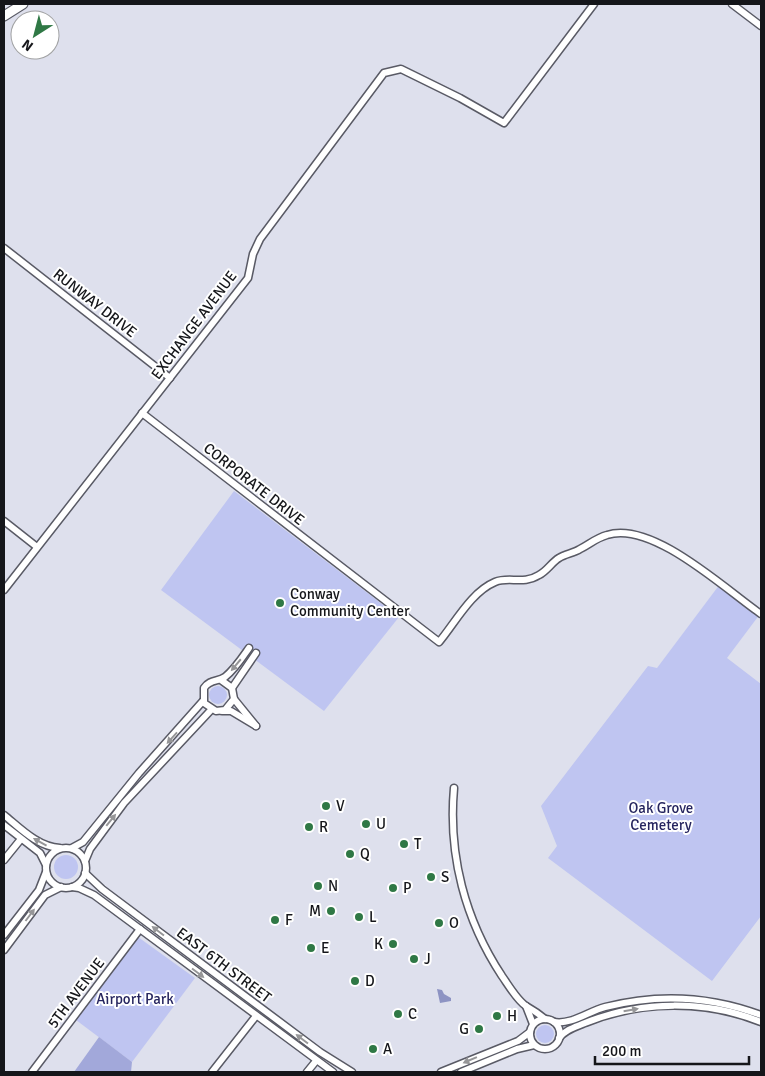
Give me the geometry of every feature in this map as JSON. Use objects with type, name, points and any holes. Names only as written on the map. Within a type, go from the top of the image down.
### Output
[{"type":"highway","points":[[4,16],[23,4]]},
{"type":"street","name":"EXCHANGE AVENUE","points":[[4,590],[248,278],[260,239],[384,74],[401,69],[460,98],[504,124],[594,4]]},
{"type":"street","points":[[732,4],[761,26]]},
{"type":"street","name":"RUNWAY DRIVE","points":[[4,248],[170,378]]},
{"type":"street","name":"CORPORATE DRIVE","points":[[142,413],[439,642],[479,592],[497,581],[527,582],[541,575],[560,557],[579,550],[594,540],[610,534],[628,534],[655,540],[713,577],[761,614]]},
{"type":"street","points":[[4,521],[37,547]]},
{"type":"street","points":[[221,680],[232,688],[234,698],[256,726],[231,711],[211,710],[204,701],[202,693],[207,684],[221,680],[228,674],[250,648]]},
{"type":"street","points":[[232,688],[256,652]]},
{"type":"street","points":[[221,711],[229,707],[234,698]]},
{"type":"street","points":[[4,815],[38,841],[52,848],[72,848],[83,842],[139,773],[204,701]]},
{"type":"street","points":[[4,825],[40,853],[53,884],[61,887],[72,887],[78,884],[85,873],[85,861],[90,848],[124,803],[211,710]]},
{"type":"street","points":[[454,788],[454,850],[468,910],[493,962],[509,987],[526,1006],[545,1019],[565,1023],[600,1008],[636,1000],[680,997],[725,1003],[761,1015]]},
{"type":"street","points":[[4,860],[21,839]]},
{"type":"street","points":[[4,935],[39,890],[50,854],[60,848]]},
{"type":"street","points":[[72,848],[85,861]]},
{"type":"street","name":"EAST 6TH STREET","points":[[85,873],[102,890],[304,1041],[352,1072]]},
{"type":"street","points":[[4,950],[45,896],[61,887]]},
{"type":"street","name":"EAST 6TH STREET","points":[[72,887],[80,888],[94,895],[333,1072]]},
{"type":"street","name":"5TH AVENUE","points":[[32,1072],[140,929]]},
{"type":"street","points":[[699,1006],[701,1004],[720,1007],[725,1003]]},
{"type":"street","points":[[725,1003],[730,1009],[758,1021]]},
{"type":"street","points":[[441,1072],[518,1041],[530,1032],[533,1024],[526,1006]]},
{"type":"street","points":[[461,1072],[517,1049],[534,1045],[544,1049],[550,1048],[572,1028],[614,1013],[663,1006],[699,1006],[758,1021]]},
{"type":"street","points":[[212,1072],[256,1016]]},
{"type":"street","points":[[533,1024],[545,1019]]},
{"type":"street","points":[[554,1022],[560,1031],[559,1038]]},
{"type":"street","points":[[530,1032],[534,1045]]},
{"type":"street","points":[[307,1072],[316,1061]]},
{"type":"green space","name":"Conway Community Center","points":[[234,491],[399,617],[324,711],[161,590]]},
{"type":"green space","name":"Oak Grove Cemetery","points":[[720,584],[760,614],[727,658],[761,684],[761,916],[712,981],[548,858],[557,846],[541,806],[648,666],[657,668]]},
{"type":"green space","points":[[214,686],[222,686],[227,691],[225,702],[214,704],[209,699],[209,691]]},
{"type":"green space","points":[[66,855],[75,858],[78,867],[75,876],[66,879],[57,876],[54,867],[57,858]]},
{"type":"green space","name":"Airport Park","points":[[138,937],[195,978],[132,1062],[76,1020]]},
{"type":"green space","points":[[545,1025],[553,1030],[554,1034],[549,1042],[545,1043],[537,1038],[536,1034],[541,1026]]},
{"type":"shaded area","points":[[437,989],[442,990],[444,994],[451,998],[451,1001],[440,1003]]},
{"type":"shaded area","points":[[99,1037],[132,1062],[131,1072],[74,1072]]},
{"type":"place","name":"Conway Community Center","points":[[280,603]]},
{"type":"place","name":"V","points":[[326,806]]},
{"type":"place","name":"U","points":[[366,824]]},
{"type":"place","name":"R","points":[[309,827]]},
{"type":"place","name":"T","points":[[404,844]]},
{"type":"place","name":"Q","points":[[350,854]]},
{"type":"place","name":"S","points":[[431,877]]},
{"type":"place","name":"N","points":[[318,886]]},
{"type":"place","name":"P","points":[[393,888]]},
{"type":"place","name":"M","points":[[331,911]]},
{"type":"place","name":"L","points":[[359,917]]},
{"type":"place","name":"F","points":[[275,920]]},
{"type":"place","name":"O","points":[[439,923]]},
{"type":"place","name":"K","points":[[393,944]]},
{"type":"place","name":"E","points":[[311,948]]},
{"type":"place","name":"J","points":[[414,959]]},
{"type":"place","name":"D","points":[[355,981]]},
{"type":"place","name":"C","points":[[398,1014]]},
{"type":"place","name":"H","points":[[497,1016]]},
{"type":"place","name":"G","points":[[479,1029]]},
{"type":"place","name":"A","points":[[373,1049]]}]
